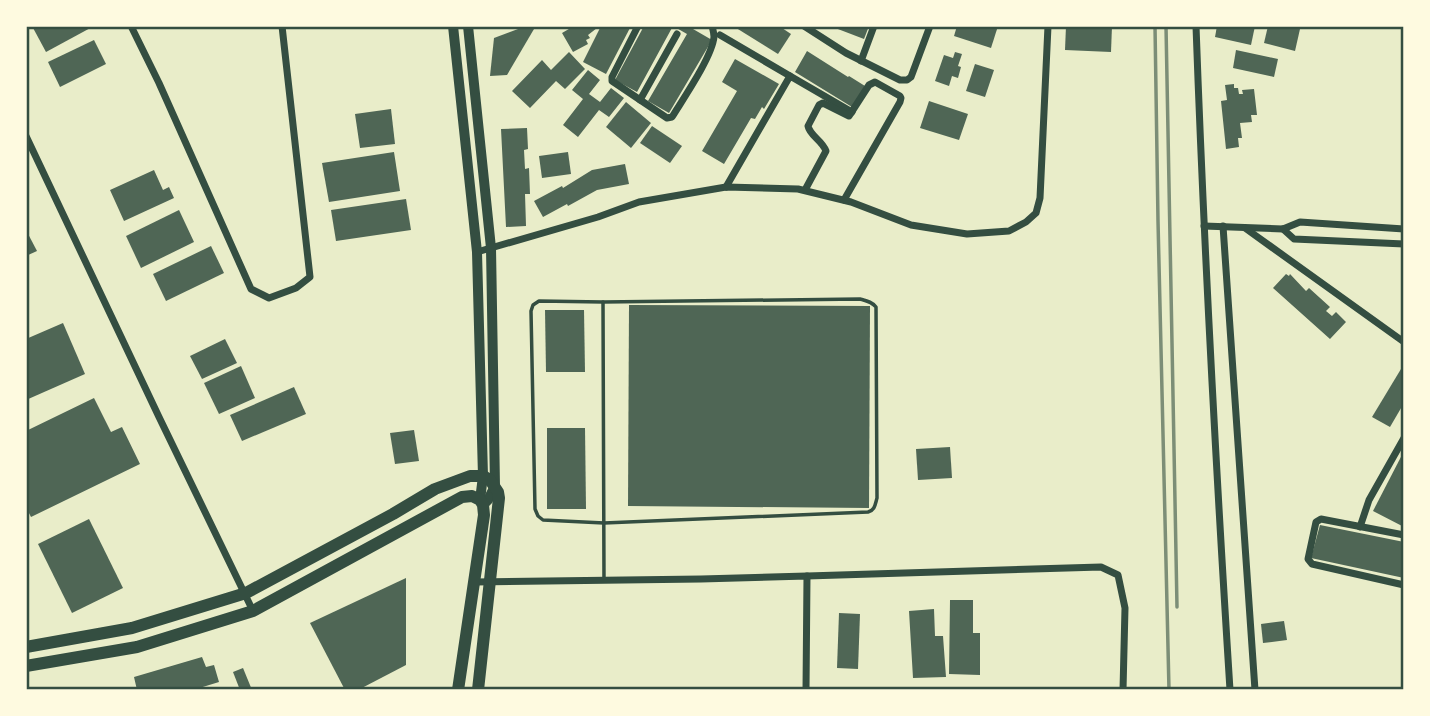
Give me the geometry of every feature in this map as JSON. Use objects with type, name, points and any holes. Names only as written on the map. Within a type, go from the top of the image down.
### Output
[{"type":"main road","points":[[453,26],[477,253],[484,515],[458,690]]},
{"type":"main road","points":[[468,26],[491,248],[495,486],[499,498],[478,690]]},
{"type":"main road","points":[[26,647],[132,628],[246,593],[435,489],[470,476],[483,476],[495,486]]},
{"type":"main road","points":[[26,666],[136,647],[253,611],[462,497],[472,496],[482,502],[488,500],[495,486]]},
{"type":"street","points":[[131,26],[251,289],[269,298],[296,288],[310,277],[282,26]]},
{"type":"street","points":[[638,26],[612,81],[667,118],[672,117],[691,87],[711,48],[715,35],[712,26]]},
{"type":"street","points":[[861,61],[874,26]]},
{"type":"street","points":[[806,27],[861,61],[900,80],[907,80],[911,77],[930,26]]},
{"type":"street","points":[[477,253],[639,202],[726,187],[798,188],[844,200],[911,225],[967,234],[1009,232],[1036,214],[1040,198],[1048,26]]},
{"type":"street","points":[[1196,26],[1203,226],[1230,690]]},
{"type":"street","points":[[640,100],[677,34]]},
{"type":"street","points":[[720,36],[852,112]]},
{"type":"street","points":[[726,187],[790,76]]},
{"type":"street","points":[[805,190],[826,151],[820,141],[809,132],[808,126],[819,105],[823,103],[849,116],[871,83],[875,82],[901,98],[900,102],[844,200]]},
{"type":"street","points":[[26,136],[253,611]]},
{"type":"street","points":[[1203,226],[1283,229],[1300,222],[1404,229]]},
{"type":"street","points":[[1223,226],[1255,690]]},
{"type":"street","points":[[1245,228],[1404,342]]},
{"type":"street","points":[[1283,229],[1294,239],[1404,244]]},
{"type":"street","points":[[1360,527],[1369,500],[1404,438]]},
{"type":"street","points":[[1404,535],[1321,519],[1316,522],[1308,559],[1312,564],[1404,585]]},
{"type":"street","points":[[475,582],[1101,567],[1118,575],[1125,608],[1124,690]]},
{"type":"street","points":[[806,690],[807,576]]},
{"type":"lane","points":[[860,299],[876,307],[877,498],[872,510],[604,523],[542,520],[535,509],[533,305],[539,301],[860,299]]},
{"type":"lane","points":[[603,302],[604,580]]},
{"type":"building","points":[[32,26],[94,26],[46,52]]},
{"type":"building","points":[[526,26],[534,29],[507,75],[490,76],[494,38]]},
{"type":"building","points":[[574,26],[597,28],[588,35],[588,44],[573,52],[562,33]]},
{"type":"building","points":[[601,26],[631,26],[606,74],[583,62]]},
{"type":"building","points":[[644,26],[673,26],[637,92],[615,80]]},
{"type":"building","points":[[673,26],[694,26],[693,29],[712,40],[669,113],[648,101],[687,34]]},
{"type":"building","points":[[733,26],[779,26],[791,34],[778,54]]},
{"type":"building","points":[[830,26],[869,26],[864,39]]},
{"type":"building","points":[[957,26],[998,26],[991,48],[954,36]]},
{"type":"building","points":[[1066,26],[1112,26],[1111,52],[1065,50]]},
{"type":"building","points":[[1217,26],[1255,26],[1251,45],[1215,37]]},
{"type":"building","points":[[1268,26],[1300,29],[1295,51],[1264,43]]},
{"type":"building","points":[[94,40],[106,64],[60,87],[48,62]]},
{"type":"building","points":[[1236,50],[1278,59],[1274,77],[1233,68]]},
{"type":"building","points":[[807,51],[865,86],[852,107],[795,72]]},
{"type":"building","points":[[569,52],[585,69],[565,89],[556,81],[530,108],[512,91],[542,60],[551,70]]},
{"type":"building","points":[[955,52],[962,54],[958,78],[952,76],[949,86],[935,81],[944,55],[953,58]]},
{"type":"building","points":[[735,59],[779,84],[764,109],[762,107],[755,119],[751,118],[724,164],[702,151],[737,91],[722,82]]},
{"type":"building","points":[[975,64],[994,70],[985,97],[966,91]]},
{"type":"building","points":[[588,70],[600,80],[589,94],[600,102],[611,88],[624,98],[609,117],[599,110],[578,137],[563,125],[583,99],[572,90]]},
{"type":"building","points":[[1234,84],[1239,94],[1243,94],[1242,90],[1254,89],[1257,115],[1251,115],[1252,122],[1240,123],[1242,138],[1238,138],[1239,147],[1226,149],[1221,101],[1227,100],[1225,85]]},
{"type":"building","points":[[929,101],[968,114],[959,140],[920,128]]},
{"type":"building","points":[[626,102],[651,123],[631,148],[606,127]]},
{"type":"building","points":[[391,109],[395,144],[360,148],[355,114]]},
{"type":"building","points":[[652,126],[682,146],[670,163],[640,143]]},
{"type":"building","points":[[527,128],[528,149],[524,150],[525,169],[529,168],[530,194],[525,194],[526,226],[506,227],[501,129]]},
{"type":"building","points":[[394,152],[400,191],[329,202],[322,163]]},
{"type":"building","points":[[568,152],[571,174],[542,178],[539,156]]},
{"type":"building","points":[[625,164],[629,184],[597,190],[543,217],[534,201],[562,186],[563,188],[592,170]]},
{"type":"building","points":[[154,170],[163,190],[169,187],[174,198],[124,221],[110,190]]},
{"type":"building","points":[[406,199],[411,230],[336,241],[331,210]]},
{"type":"building","points":[[179,210],[194,242],[141,268],[126,236]]},
{"type":"building","points":[[26,230],[37,251],[26,256]]},
{"type":"building","points":[[211,246],[224,273],[166,301],[153,274]]},
{"type":"building","points":[[1286,274],[1290,274],[1306,291],[1309,288],[1330,307],[1326,311],[1332,316],[1336,312],[1346,322],[1330,339],[1273,288]]},
{"type":"building","points":[[629,305],[870,306],[869,508],[628,506]]},
{"type":"building","points":[[545,310],[584,310],[585,372],[546,372]]},
{"type":"building","points":[[63,323],[85,374],[26,400],[26,339]]},
{"type":"building","points":[[225,339],[237,363],[202,379],[190,356]]},
{"type":"building","points":[[1404,364],[1404,403],[1390,427],[1372,417]]},
{"type":"building","points":[[241,366],[255,398],[219,414],[204,383]]},
{"type":"building","points":[[294,387],[306,414],[242,441],[230,415]]},
{"type":"building","points":[[94,398],[111,432],[122,427],[140,464],[31,517],[26,507],[26,431]]},
{"type":"building","points":[[547,428],[585,428],[586,509],[547,509]]},
{"type":"building","points":[[414,430],[419,461],[395,464],[390,433]]},
{"type":"building","points":[[950,447],[952,478],[918,480],[916,449]]},
{"type":"building","points":[[1404,451],[1404,527],[1373,511]]},
{"type":"building","points":[[89,519],[123,588],[72,613],[38,544]]},
{"type":"building","points":[[1320,525],[1404,542],[1404,578],[1311,558]]},
{"type":"building","points":[[406,578],[406,665],[358,690],[345,690],[310,623]]},
{"type":"building","points":[[950,600],[973,600],[973,633],[980,633],[980,675],[949,674]]},
{"type":"building","points":[[934,609],[935,636],[943,636],[946,677],[913,678],[909,611]]},
{"type":"building","points":[[839,613],[860,614],[858,669],[837,668]]},
{"type":"building","points":[[1284,621],[1287,640],[1263,643],[1261,624]]},
{"type":"building","points":[[202,657],[206,667],[214,665],[219,682],[193,690],[137,690],[134,677]]},
{"type":"building","points":[[243,668],[252,690],[240,690],[233,672]]},
{"type":"railway","points":[[1155,26],[1169,690]]},
{"type":"railway","points":[[1166,26],[1177,607]]}]
